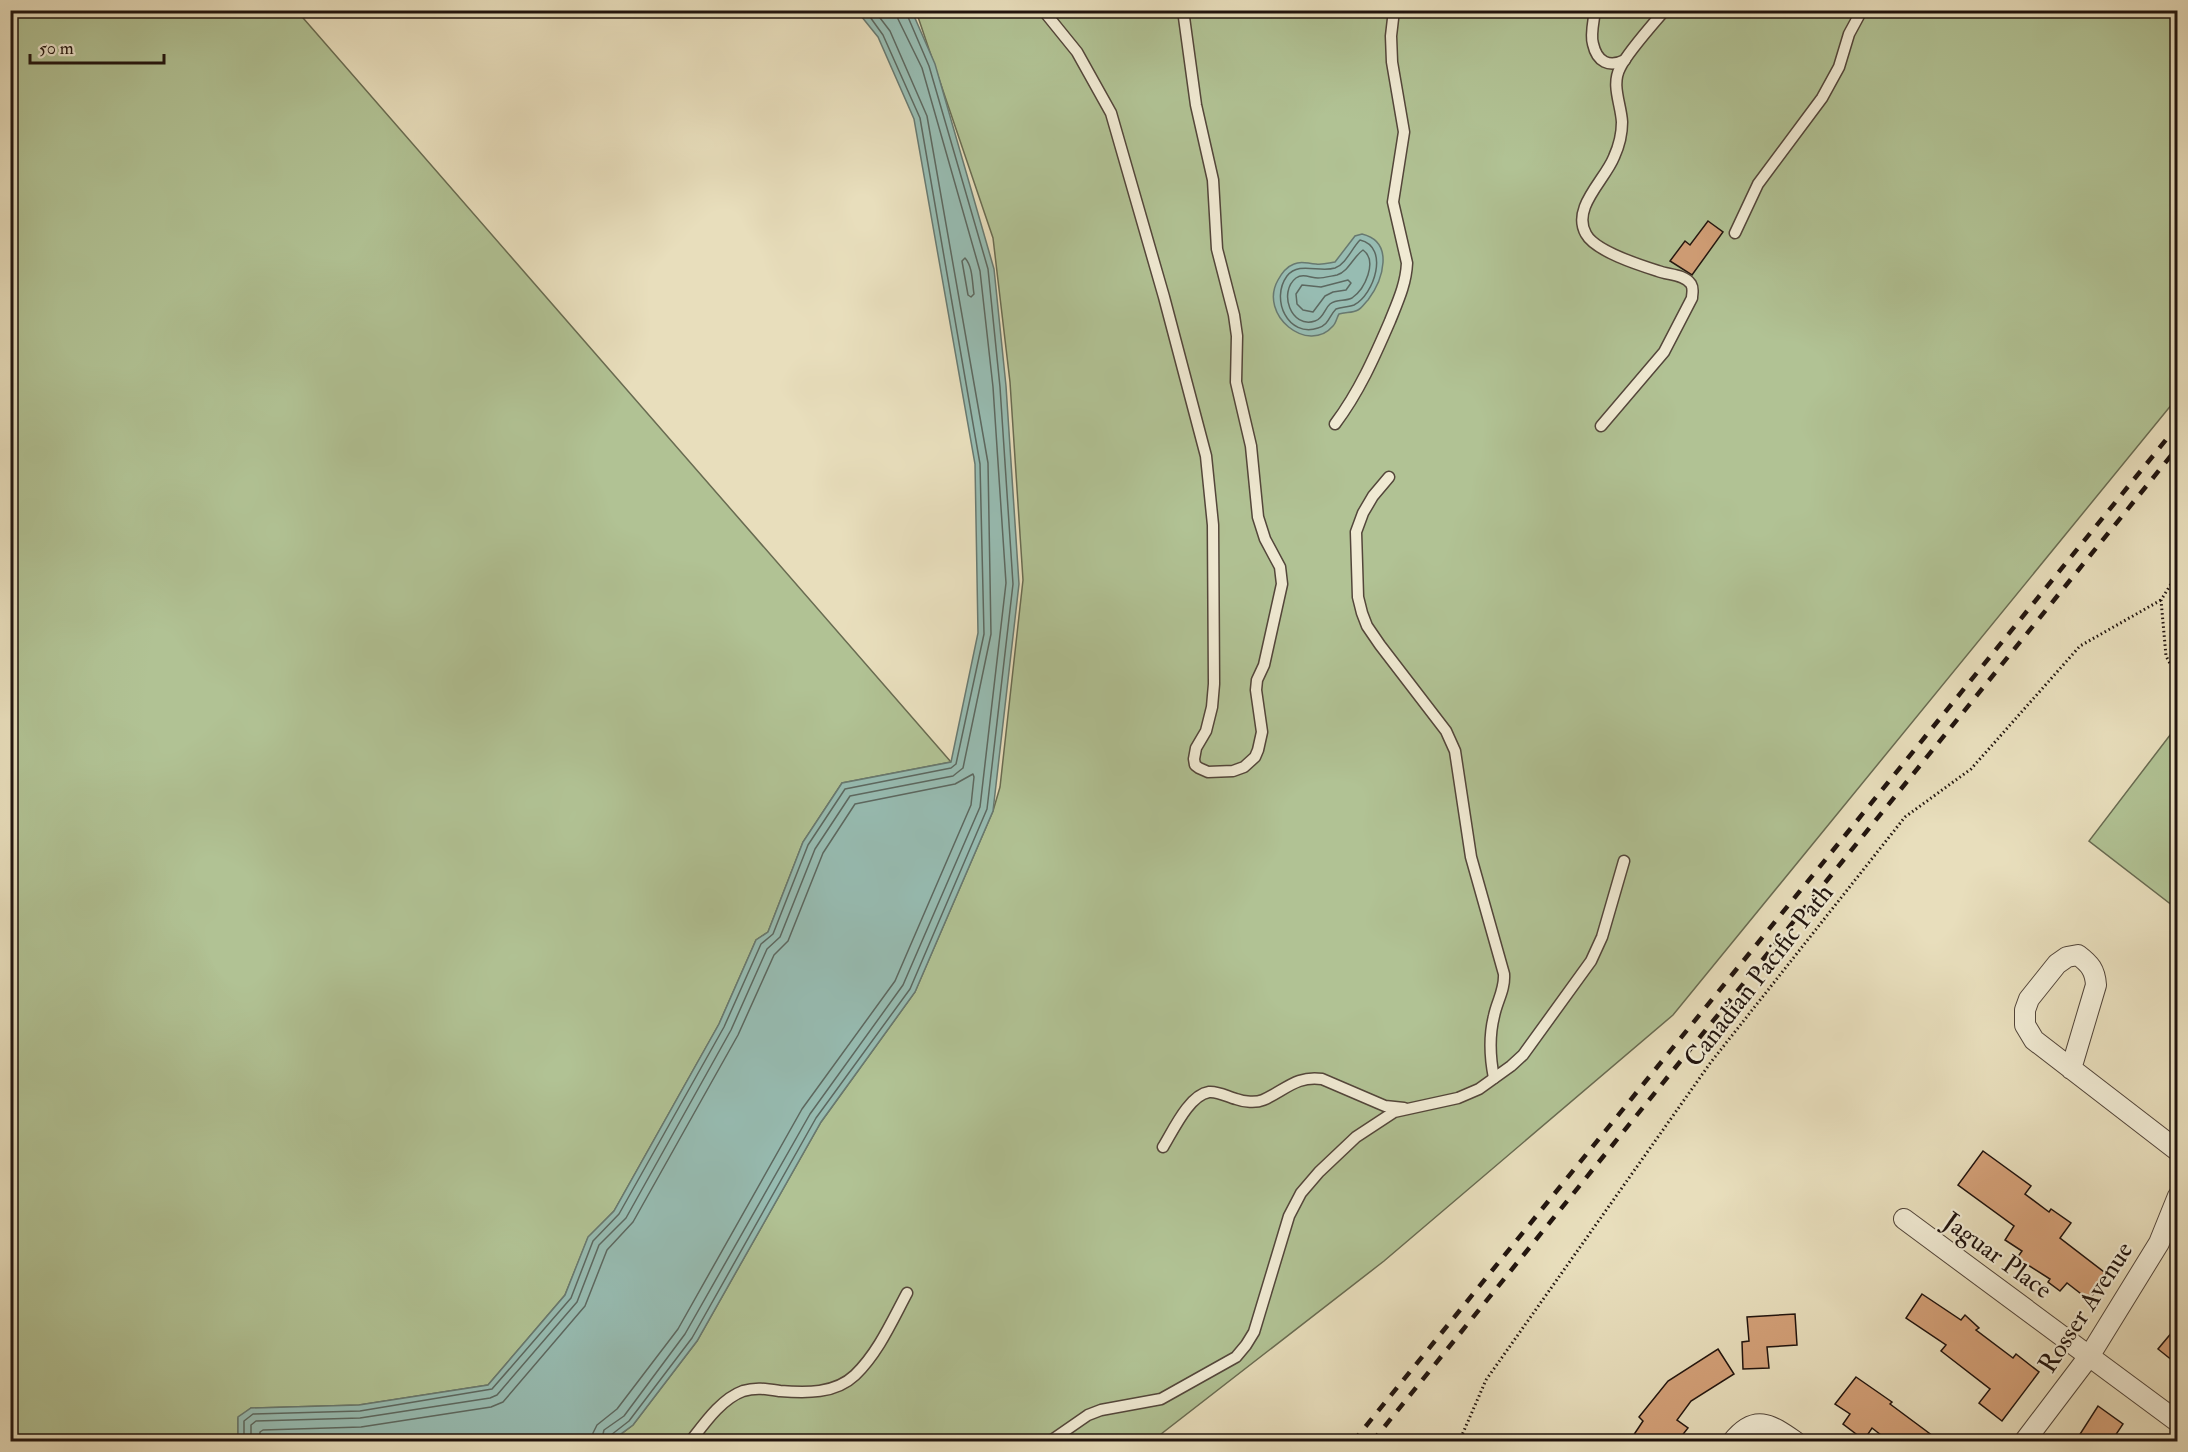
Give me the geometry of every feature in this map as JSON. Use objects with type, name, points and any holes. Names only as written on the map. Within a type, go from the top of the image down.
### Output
[{"type":"street","points":[[2071,1069],[2096,985],[2096,974],[2090,964],[2078,956],[2067,957],[2057,964],[2029,999],[2025,1010],[2025,1025],[2034,1040],[2071,1069],[2178,1151]]},
{"type":"street","name":"Rosser Avenue","points":[[2024,1442],[2090,1355],[2159,1243],[2178,1196]]},
{"type":"street","name":"Jaguar Place","points":[[1904,1219],[2178,1422]]},
{"type":"street","points":[[1732,1442],[1745,1427],[1760,1423],[1776,1428],[1796,1442]]},
{"type":"lane","points":[[1043,10],[1077,52],[1111,113],[1164,297],[1206,456],[1213,525],[1214,684],[1212,707],[1206,731],[1196,748],[1194,759],[1195,765],[1199,768],[1208,772],[1220,773],[1244,767],[1255,757],[1258,750],[1262,732],[1256,690],[1257,680],[1264,665],[1282,584],[1280,567],[1265,539],[1258,517],[1251,446],[1236,382],[1234,315],[1217,249],[1213,180],[1196,105],[1183,10]]},
{"type":"lane","points":[[1335,424],[1357,392],[1372,364],[1404,284],[1407,270],[1393,202],[1404,132],[1392,62],[1391,36],[1394,10]]},
{"type":"lane","points":[[1595,10],[1592,44],[1599,57],[1607,64],[1615,65],[1625,60]]},
{"type":"lane","points":[[1600,426],[1664,352],[1692,298],[1693,290],[1690,283],[1596,245],[1587,237],[1581,216],[1607,172],[1621,138],[1622,122],[1617,82],[1619,69],[1665,10]]},
{"type":"lane","points":[[1735,233],[1758,184],[1822,98],[1839,67],[1850,34],[1862,10]]},
{"type":"lane","points":[[1389,477],[1362,513],[1356,532],[1358,597],[1367,626],[1446,731],[1455,751],[1471,857],[1504,974],[1505,984],[1494,1014],[1491,1042],[1494,1078]]},
{"type":"lane","points":[[1049,1442],[1088,1415],[1101,1410],[1161,1399],[1236,1356],[1254,1332],[1289,1216],[1301,1193],[1335,1155],[1372,1125],[1394,1112],[1458,1098],[1479,1089],[1523,1055],[1591,961],[1602,937],[1624,861]]},
{"type":"lane","points":[[1163,1147],[1189,1105],[1208,1092],[1215,1092],[1240,1101],[1261,1101],[1294,1082],[1312,1077],[1322,1079],[1385,1106],[1399,1108],[1419,1106]]},
{"type":"lane","points":[[690,1442],[722,1406],[741,1392],[757,1388],[820,1392],[854,1376],[877,1347],[907,1293]]},
{"type":"path","points":[[2178,573],[2161,600],[2166,656],[2178,678]]},
{"type":"path","name":"Canadian Pacific Path","points":[[1459,1442],[1486,1380],[1697,1082],[1905,817],[1971,769],[2080,646],[2161,600]]},
{"type":"green space","points":[[11,11],[297,11],[951,762],[842,783],[803,842],[768,932],[756,940],[719,1024],[614,1211],[588,1238],[565,1295],[488,1385],[359,1405],[251,1408],[238,1418],[238,1441],[11,1441],[10,1389],[13,1370]]},
{"type":"green space","points":[[916,11],[2177,11],[2177,398],[1673,1015],[1384,1261],[1152,1441],[611,1442],[633,1425],[697,1341],[821,1122],[915,992],[993,811],[1000,787],[1023,580],[1010,382],[993,238]]},
{"type":"green space","points":[[2177,726],[2177,909],[2089,841]]},
{"type":"water","points":[[857,11],[909,11],[914,16],[935,64],[994,269],[1006,386],[1019,584],[993,811],[915,992],[821,1122],[697,1341],[633,1425],[611,1441],[238,1441],[238,1417],[251,1408],[359,1405],[488,1385],[565,1295],[588,1237],[614,1211],[719,1024],[756,940],[768,932],[803,842],[842,783],[951,762],[978,633],[975,464],[914,119],[878,37]]},
{"type":"water","points":[[1362,234],[1372,238],[1379,245],[1383,262],[1378,282],[1368,300],[1354,312],[1339,314],[1334,325],[1323,334],[1311,336],[1289,327],[1280,318],[1275,306],[1274,293],[1283,273],[1297,263],[1335,262],[1355,236]]},
{"type":"building","points":[[1708,221],[1723,232],[1692,275],[1670,261],[1685,241],[1690,245]]},
{"type":"building","points":[[1983,1151],[2031,1186],[2025,1194],[2049,1212],[2051,1209],[2071,1223],[2060,1238],[2108,1275],[2089,1300],[2067,1283],[2060,1291],[2048,1282],[2050,1279],[2017,1258],[2022,1251],[2005,1240],[2014,1226],[1958,1185]]},
{"type":"building","points":[[1922,1294],[1961,1320],[1965,1315],[1979,1328],[1976,1330],[2013,1358],[2016,1354],[2039,1372],[2002,1421],[1979,1403],[1990,1389],[1941,1351],[1946,1345],[1906,1318]]},
{"type":"building","points":[[1795,1314],[1797,1345],[1767,1347],[1769,1368],[1743,1369],[1742,1342],[1749,1341],[1747,1317]]},
{"type":"building","points":[[2178,1325],[2178,1365],[2158,1349]]},
{"type":"building","points":[[1718,1349],[1734,1374],[1691,1401],[1677,1420],[1688,1428],[1677,1442],[1629,1442],[1643,1421],[1639,1417],[1668,1381]]},
{"type":"building","points":[[1856,1377],[1892,1402],[1890,1404],[1941,1442],[1890,1442],[1872,1428],[1864,1440],[1843,1424],[1850,1414],[1835,1404]]},
{"type":"building","points":[[2098,1406],[2123,1424],[2111,1442],[2075,1442]]},
{"type":"railway","points":[[1353,1442],[2178,425]]},
{"type":"railway","points":[[1372,1442],[2178,447]]}]
